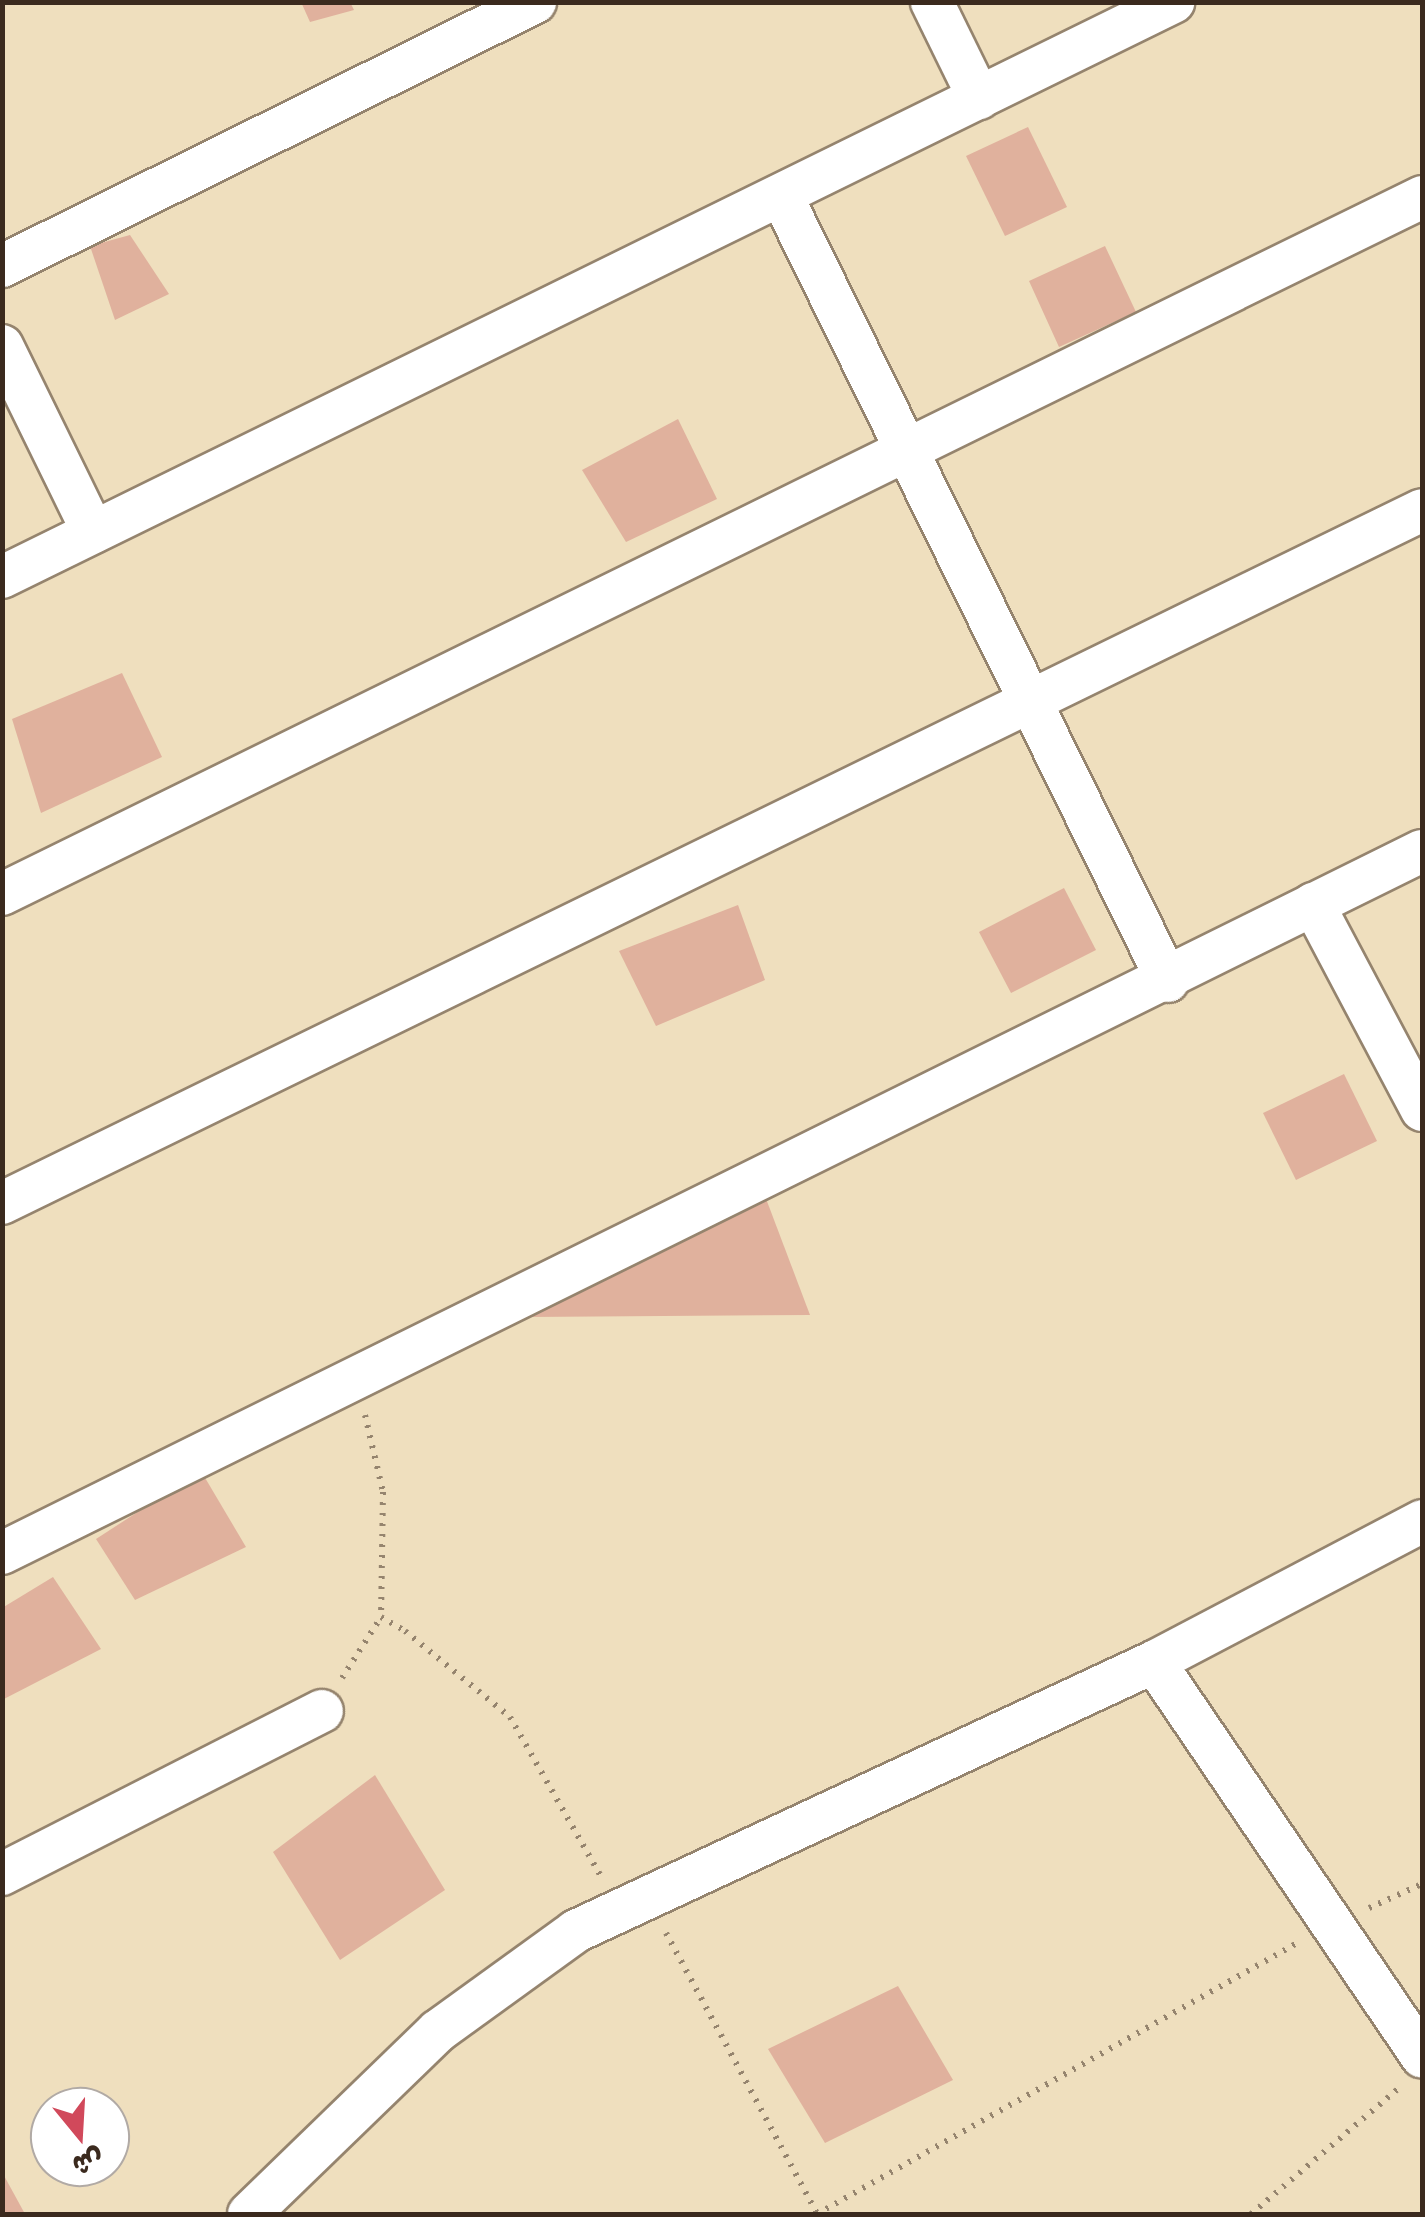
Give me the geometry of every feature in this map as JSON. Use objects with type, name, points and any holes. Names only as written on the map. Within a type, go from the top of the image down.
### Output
[{"type":"street","points":[[2,266],[535,2]]},
{"type":"street","points":[[932,2],[979,98]]},
{"type":"street","points":[[2,577],[1173,2]]},
{"type":"street","points":[[780,196],[1168,981]]},
{"type":"street","points":[[2,894],[1422,197]]},
{"type":"street","points":[[2,346],[93,532]]},
{"type":"street","points":[[2,1204],[1422,510]]},
{"type":"street","points":[[2,1553],[1168,981],[1422,851]]},
{"type":"street","points":[[1314,904],[1422,1110]]},
{"type":"street","points":[[249,2214],[438,2031],[576,1931],[1154,1662],[1422,1520]]},
{"type":"street","points":[[1154,1662],[1332,1924],[1415,2069]]},
{"type":"street","points":[[2,1874],[322,1711]]},
{"type":"path","points":[[322,1711],[380,1617],[383,1492],[356,1380]]},
{"type":"path","points":[[380,1617],[510,1717],[634,1904],[818,2214],[1332,1924],[1422,1884]]},
{"type":"path","points":[[1250,2214],[1415,2069]]},
{"type":"building","points":[[301,2],[350,2],[354,10],[310,22]]},
{"type":"building","points":[[1028,127],[1067,207],[1005,236],[966,156]]},
{"type":"building","points":[[130,235],[169,294],[115,320],[90,246]]},
{"type":"building","points":[[1105,246],[1136,312],[1059,347],[1029,281]]},
{"type":"building","points":[[678,419],[717,499],[626,542],[582,470]]},
{"type":"building","points":[[122,673],[162,757],[41,813],[12,719]]},
{"type":"building","points":[[1064,888],[1096,950],[1011,993],[979,932]]},
{"type":"building","points":[[738,905],[765,980],[656,1026],[619,951]]},
{"type":"building","points":[[1344,1074],[1377,1141],[1296,1180],[1263,1113]]},
{"type":"building","points":[[765,1196],[810,1315],[528,1317]]},
{"type":"building","points":[[201,1471],[246,1547],[135,1600],[96,1539]]},
{"type":"building","points":[[53,1577],[101,1649],[2,1700],[2,1608]]},
{"type":"building","points":[[375,1775],[445,1890],[340,1960],[273,1852]]},
{"type":"building","points":[[898,1986],[953,2080],[825,2143],[768,2049]]},
{"type":"building","points":[[2,2172],[25,2214],[2,2214]]}]
